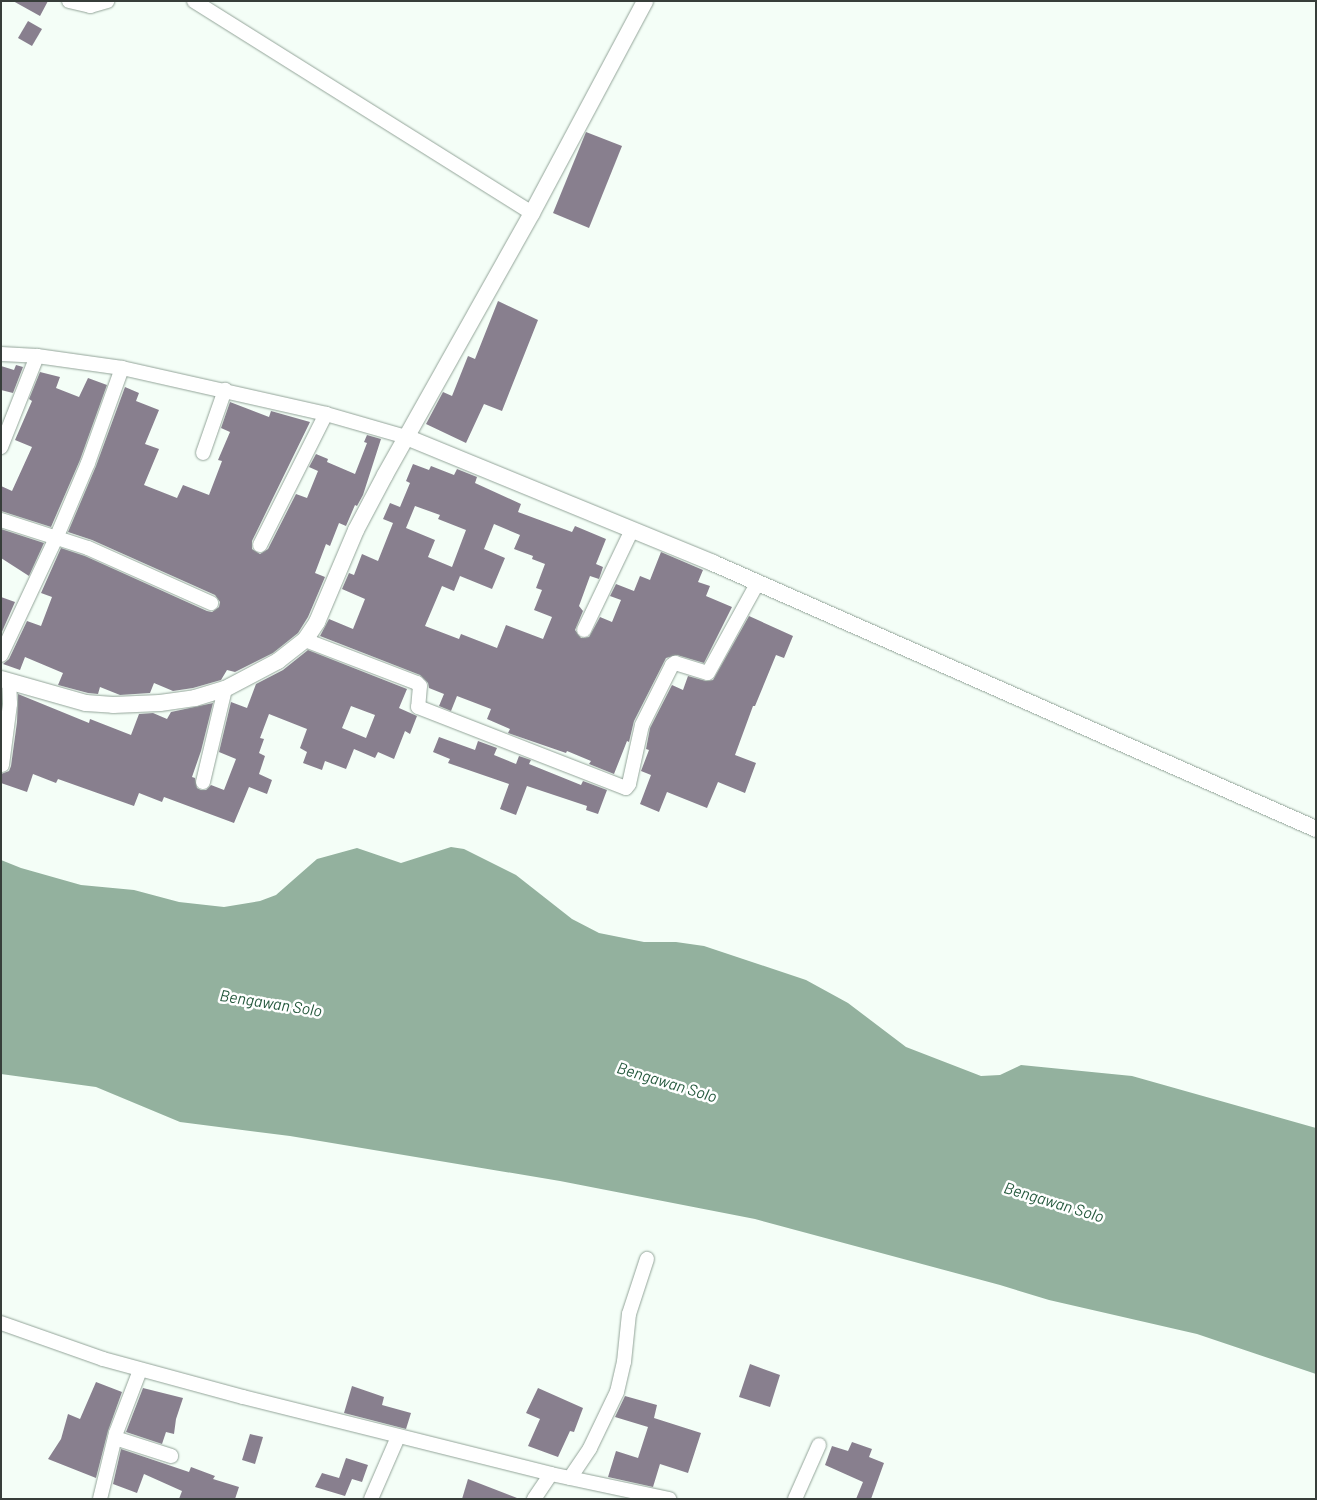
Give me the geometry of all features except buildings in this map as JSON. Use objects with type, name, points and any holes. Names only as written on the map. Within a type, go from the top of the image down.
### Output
[{"type":"street","points":[[69,1],[90,6],[100,5],[107,1]]},
{"type":"street","points":[[194,1],[532,213]]},
{"type":"street","points":[[2,765],[10,704],[5,680],[73,700],[113,705],[169,702],[195,698],[225,689],[278,661],[305,640],[316,622],[356,530],[532,213],[645,1]]},
{"type":"street","points":[[1,354],[37,356],[122,368],[326,414],[406,437],[758,582],[1316,829]]},
{"type":"street","points":[[1,447],[37,356]]},
{"type":"street","points":[[1,655],[57,536],[88,463],[122,368]]},
{"type":"street","points":[[203,453],[225,390]]},
{"type":"street","points":[[260,545],[326,414]]},
{"type":"street","points":[[1,520],[57,536],[120,561],[211,603]]},
{"type":"street","points":[[584,630],[632,530]]},
{"type":"street","points":[[305,640],[418,683],[420,686],[418,707],[626,788],[629,784],[642,725],[672,665],[675,663],[704,674],[709,673],[758,582]]},
{"type":"street","points":[[203,782],[225,689]]},
{"type":"street","points":[[570,1478],[590,1448],[617,1392],[624,1362],[629,1314],[647,1259]]},
{"type":"street","points":[[1,1323],[140,1370],[398,1437],[551,1474],[669,1499]]},
{"type":"street","points":[[100,1499],[115,1438],[140,1370]]},
{"type":"street","points":[[371,1499],[398,1437]]},
{"type":"street","points":[[115,1438],[171,1456]]},
{"type":"street","points":[[795,1499],[819,1445]]},
{"type":"street","points":[[534,1499],[551,1474]]},
{"type":"water","name":"Bengawan Solo","points":[[451,847],[464,849],[516,875],[572,919],[599,933],[644,942],[676,942],[704,946],[806,980],[848,1003],[906,1047],[981,1076],[1000,1075],[1021,1065],[1132,1076],[1316,1128],[1316,1374],[1197,1334],[1049,1300],[755,1219],[560,1181],[290,1136],[180,1122],[96,1087],[1,1074],[1,860],[21,868],[81,885],[134,890],[179,902],[224,907],[260,901],[276,895],[317,859],[357,848],[401,863]]}]
